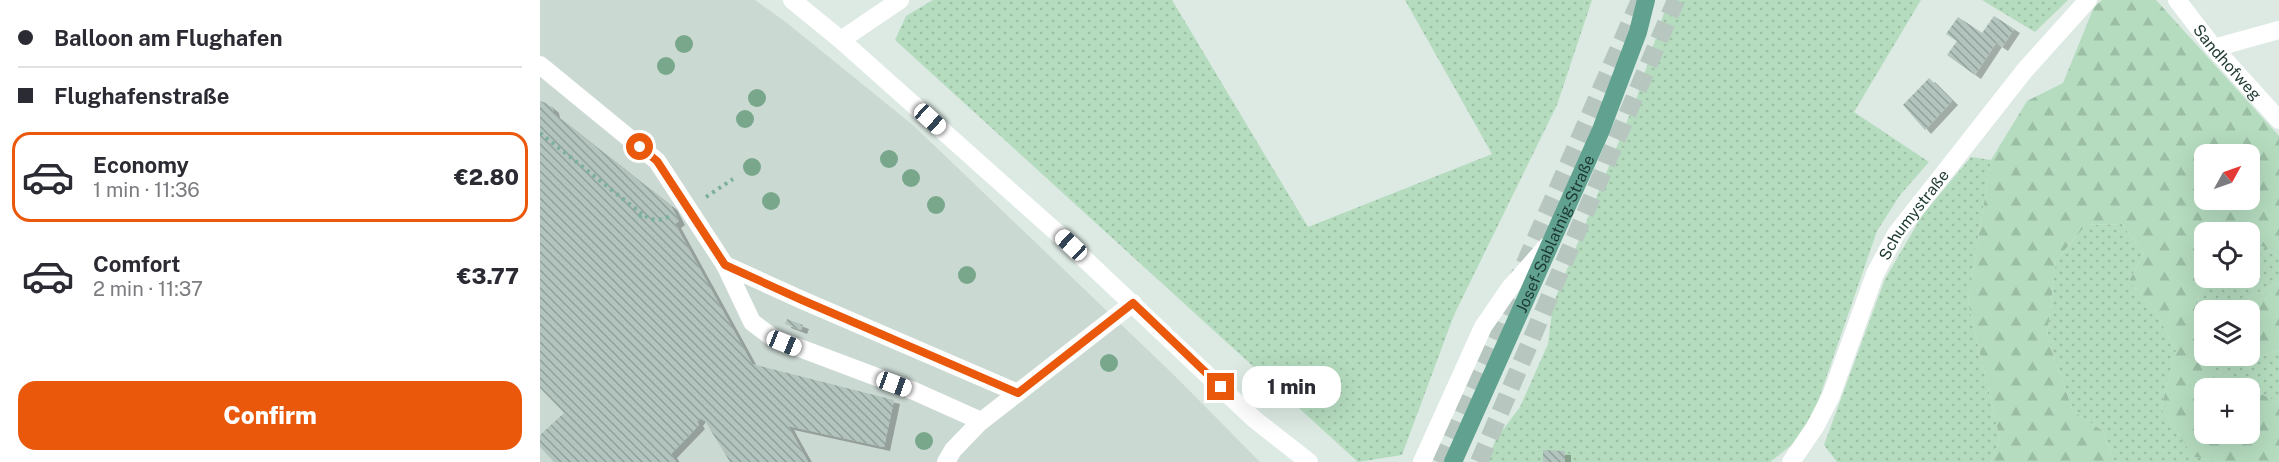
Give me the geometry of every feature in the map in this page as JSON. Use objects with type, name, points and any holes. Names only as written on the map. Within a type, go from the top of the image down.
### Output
[{"type":"main road","name":"Josef-Sablatnig-Straße","points":[[1454,462],[1601,129],[1638,32],[1646,0]]},
{"type":"street","points":[[792,0],[841,40],[1133,303],[1254,419],[1291,462]]},
{"type":"street","points":[[841,40],[900,0]]},
{"type":"street","name":"Schumystraße","points":[[1791,462],[1815,428],[1831,396],[1875,274],[1896,234],[2025,70],[2088,0]]},
{"type":"street","name":"Sandhofweg","points":[[2177,0],[2214,48],[2279,120]]},
{"type":"street","points":[[2214,48],[2279,30]]},
{"type":"street","points":[[540,65],[657,161],[725,265],[752,322],[773,339],[914,391],[981,421]]},
{"type":"street","points":[[1422,462],[1483,327],[1509,289],[1552,240]]},
{"type":"street","points":[[725,265],[1018,393]]},
{"type":"street","points":[[946,462],[953,450],[981,421],[1133,303]]},
{"type":"street","points":[[1254,419],[1309,462]]},
{"type":"path","points":[[540,133],[642,214]]},
{"type":"shaded area","points":[[540,0],[755,0],[787,23],[914,126],[1177,378],[1260,462],[540,462]]},
{"type":"green space","points":[[933,0],[1172,0],[1308,227],[1492,154],[1405,0],[1592,0],[1557,105],[1454,315],[1402,455],[1358,462],[895,40],[906,16]]},
{"type":"green space","points":[[1668,0],[1921,0],[1854,112],[1929,162],[1900,195],[1877,231],[1815,410],[1793,444],[1770,462],[1486,462],[1496,439],[1520,407],[1548,344],[1553,304],[1637,97]]},
{"type":"green space","points":[[1982,0],[2068,0],[2035,32]]},
{"type":"green space","points":[[2102,0],[2156,0],[2279,136],[2279,257],[2260,247],[2260,222],[2194,222],[2194,288],[2204,288],[2198,300],[2194,300],[2194,366],[2214,366],[2215,370],[2231,378],[2194,378],[2194,444],[2260,444],[2260,393],[2279,403],[2279,462],[2226,462],[2194,457],[2161,408],[2176,351],[2155,310],[2129,281],[2144,254],[2122,224],[2086,225],[2056,260],[2047,337],[2073,411],[2103,431],[2113,460],[2120,462],[1991,462],[2000,439],[1968,302],[1991,160],[2027,101],[2063,83],[2094,7]]},
{"type":"green space","points":[[1971,157],[1991,160],[1968,302],[2000,439],[1991,462],[1837,462],[1824,445],[1885,279],[1923,214]]},
{"type":"green space","points":[[2122,224],[2144,254],[2129,281],[2155,310],[2176,351],[2161,408],[2194,457],[2226,462],[2120,462],[2113,460],[2103,431],[2073,411],[2047,337],[2056,260],[2086,225]]},
{"type":"green space","points":[[2260,247],[2279,257],[2279,282],[2249,297],[2249,300],[2198,300],[2204,288],[2260,288]]},
{"type":"green space","points":[[2279,282],[2279,349],[2260,358],[2260,300],[2249,300],[2249,297]]},
{"type":"green space","points":[[2279,349],[2279,403],[2260,393],[2260,378],[2231,378],[2215,370],[2214,366],[2260,366],[2260,358]]},
{"type":"building","points":[[1994,16],[2014,29],[2002,47],[1996,43],[1975,75],[1947,55],[1957,41],[1946,34],[1958,17],[1982,33]]},
{"type":"building","points":[[1929,78],[1952,101],[1925,130],[1903,105]]},
{"type":"building","points":[[540,101],[546,103],[553,109],[554,114],[671,206],[679,221],[675,224],[752,364],[894,400],[884,447],[788,426],[808,462],[730,462],[705,421],[700,418],[697,422],[699,425],[671,454],[676,462],[554,462],[540,447],[540,435],[564,413],[540,388]]},
{"type":"building","points":[[787,319],[803,325],[801,330],[785,324]]},
{"type":"building","points":[[1543,450],[1565,451],[1565,462],[1543,462]]},
{"type":"tunnel","points":[[1438,462],[1640,0]]},
{"type":"tunnel","points":[[1479,462],[1676,0]]},
{"type":"route","points":[[640,147],[657,161],[725,265],[1018,393],[1133,303],[1221,387]]}]
